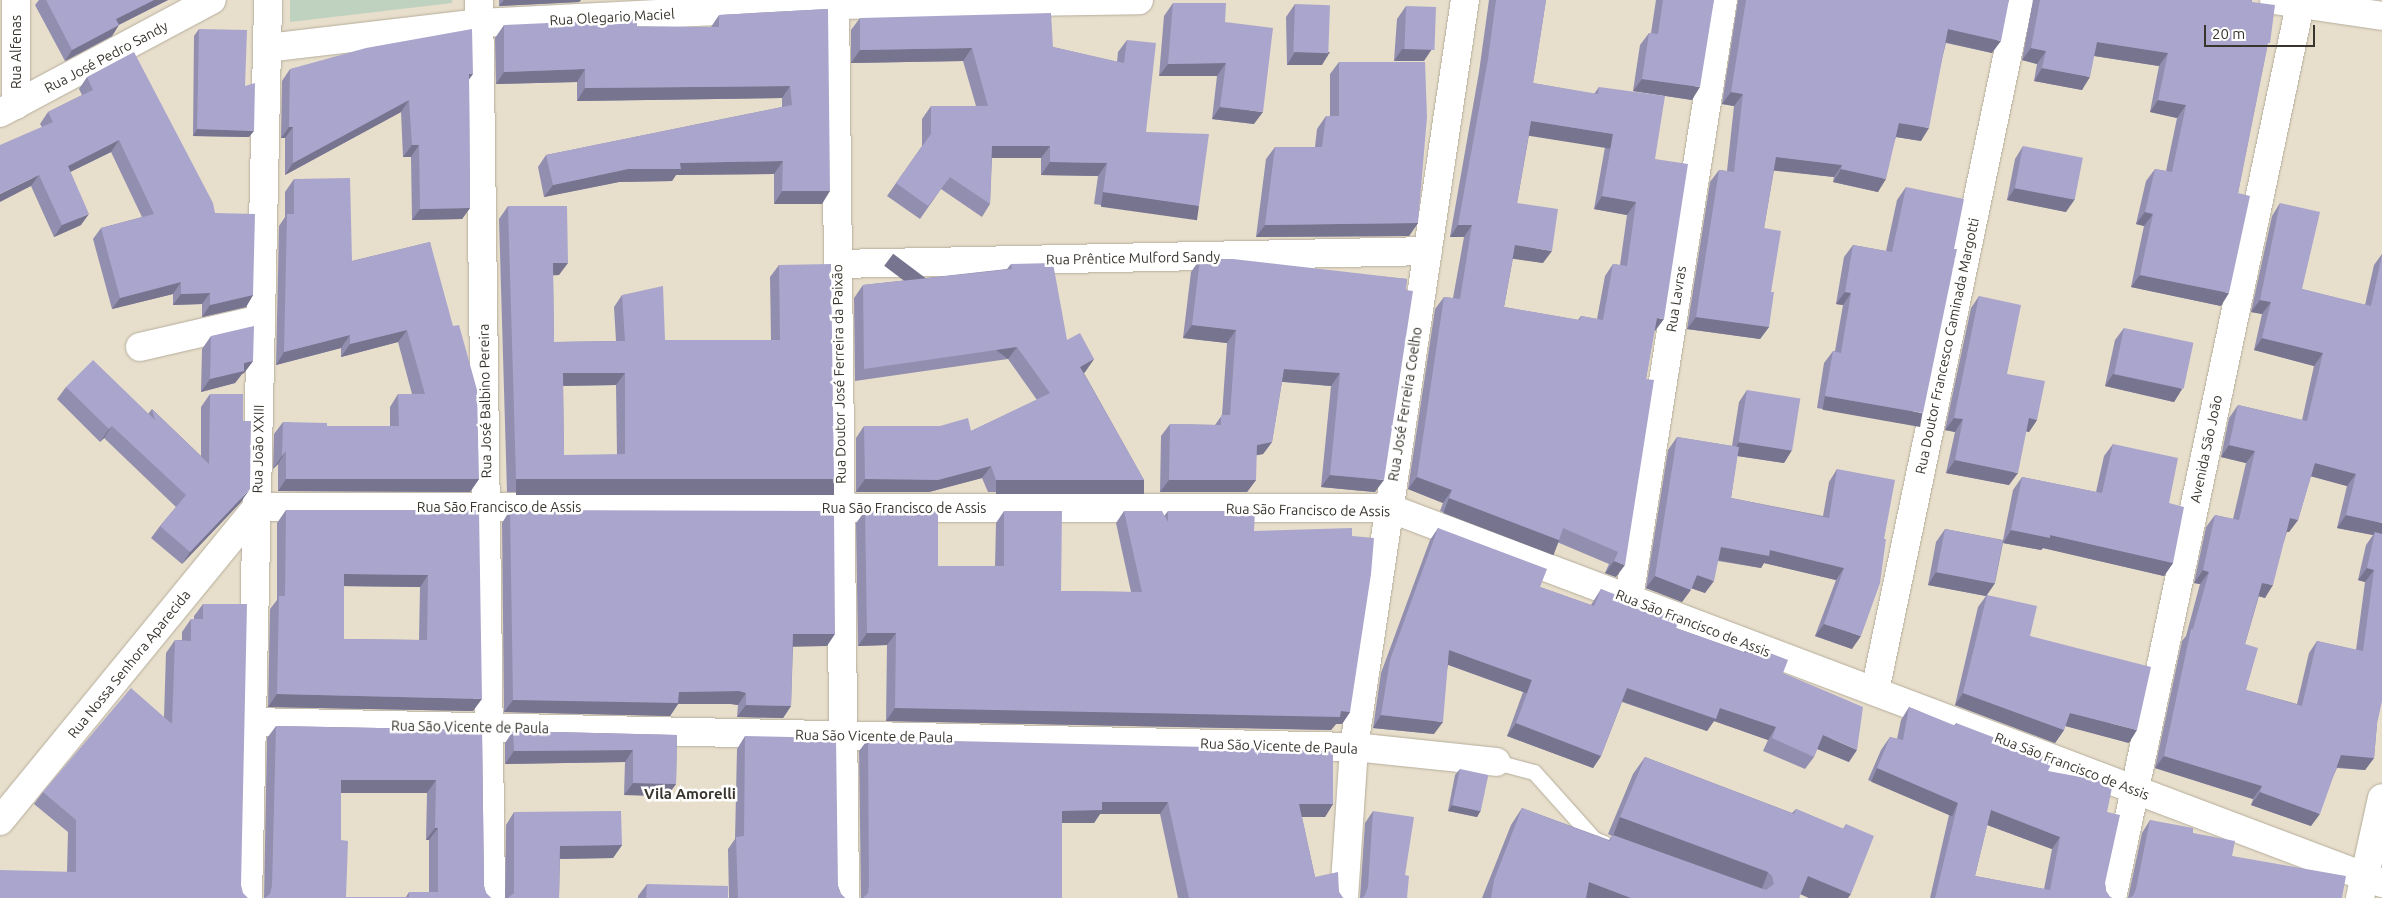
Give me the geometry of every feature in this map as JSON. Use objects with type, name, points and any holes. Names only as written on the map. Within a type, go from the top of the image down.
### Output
[{"type":"street","name":"Rua Alfenas","points":[[8,109],[16,0]]},
{"type":"street","name":"Rua José Pedro Sandy","points":[[8,109],[212,0]]},
{"type":"street","name":"Rua João XXIII","points":[[248,898],[268,0]]},
{"type":"street","name":"Rua Olegario Maciel","points":[[267,48],[480,12],[835,3],[1139,0]]},
{"type":"street","name":"Rua José Ferreira Coelho","points":[[1344,898],[1354,747],[1465,0]]},
{"type":"street","name":"Rua Lavras","points":[[1629,598],[1724,0]]},
{"type":"street","name":"Rua Doutor Francesco Caminada Margotti","points":[[1875,691],[2019,0]]},
{"type":"street","points":[[2292,1],[2382,16]]},
{"type":"street","name":"Avenida São João","points":[[2112,898],[2292,1]]},
{"type":"street","name":"Rua Doutor José Ferreira da Paixão","points":[[835,3],[845,898]]},
{"type":"street","name":"Rua José Balbino Pereira","points":[[480,12],[491,898]]},
{"type":"street","name":"Rua Prêntice Mulford Sandy","points":[[838,264],[1428,251]]},
{"type":"street","points":[[140,348],[261,319]]},
{"type":"street","name":"Rua São Francisco de Assis","points":[[257,507],[1389,508],[2134,789],[2369,886]]},
{"type":"street","name":"Rua Nossa Senhora Aparecida","points":[[0,820],[257,507]]},
{"type":"street","name":"Rua São Vicente de Paula","points":[[252,722],[1354,747],[1496,762]]},
{"type":"street","points":[[2369,886],[2382,798]]},
{"type":"lane","points":[[1496,762],[1534,772],[1594,839],[1622,850]]},
{"type":"green space","points":[[290,0],[452,0],[452,3],[290,22]]},
{"type":"building","points":[[46,0],[154,0],[116,19],[119,25],[72,50]]},
{"type":"building","points":[[1496,0],[1546,0],[1533,83],[1598,94],[1599,87],[1665,96],[1655,159],[1688,164],[1664,319],[1657,318],[1646,379],[1654,380],[1625,565],[1614,561],[1618,552],[1563,528],[1559,540],[1449,498],[1452,490],[1417,477],[1444,297],[1460,299],[1472,225],[1458,225],[1488,59]],"holes":[[[1531,121],[1613,134],[1602,196],[1636,202],[1627,266],[1613,264],[1603,320],[1581,316],[1580,320],[1504,307],[1515,245],[1552,251],[1558,209],[1517,203]]]},
{"type":"building","points":[[1663,0],[1714,0],[1700,87],[1642,79],[1649,33],[1658,34]]},
{"type":"building","points":[[1746,0],[2009,0],[2001,41],[1948,29],[1929,128],[1899,123],[1886,179],[1841,169],[1842,165],[1776,157],[1764,228],[1781,231],[1771,292],[1774,292],[1769,327],[1696,317],[1719,170],[1734,172],[1743,94],[1731,92]]},
{"type":"building","points":[[2040,0],[2252,0],[2252,2],[2275,5],[2270,43],[2268,43],[2238,193],[2250,196],[2229,293],[2140,275],[2153,214],[2145,212],[2155,169],[2172,172],[2186,105],[2158,100],[2168,53],[2097,42],[2090,77],[2042,68],[2046,51],[2031,48]]},
{"type":"building","points":[[1173,3],[1226,3],[1225,22],[1273,28],[1263,112],[1220,107],[1226,63],[1168,64]]},
{"type":"building","points":[[1295,4],[1330,5],[1328,53],[1293,52]]},
{"type":"building","points":[[1406,6],[1436,7],[1434,50],[1404,49]]},
{"type":"building","points":[[828,9],[830,191],[782,191],[783,161],[680,163],[681,169],[628,169],[553,185],[546,155],[792,105],[790,86],[585,88],[585,69],[504,72],[504,25],[637,19],[637,27],[719,27],[719,15]]},
{"type":"building","points":[[1051,13],[1053,47],[1124,63],[1127,40],[1156,43],[1146,132],[1209,134],[1199,206],[1103,192],[1107,163],[1050,162],[1050,146],[992,146],[990,204],[950,177],[928,206],[896,183],[931,134],[931,106],[988,106],[972,48],[860,50],[860,18]]},
{"type":"building","points":[[199,29],[247,30],[245,86],[255,83],[254,131],[197,129]]},
{"type":"building","points":[[472,29],[473,74],[469,74],[470,208],[420,209],[419,145],[412,145],[409,100],[293,163],[293,127],[289,127],[290,69],[366,48]]},
{"type":"building","points":[[134,52],[213,203],[215,213],[255,214],[253,295],[210,305],[210,293],[181,294],[181,282],[120,298],[101,228],[154,214],[119,140],[68,166],[89,214],[62,225],[39,175],[0,194],[0,145],[53,122],[48,112],[93,90],[87,77]]},
{"type":"building","points":[[1339,62],[1425,62],[1427,117],[1418,223],[1265,225],[1275,147],[1322,147],[1326,116],[1339,116]]},
{"type":"building","points":[[2023,146],[2083,158],[2075,200],[2015,188]]},
{"type":"building","points":[[350,178],[352,261],[430,242],[453,326],[459,325],[477,390],[479,479],[286,479],[286,451],[282,456],[283,422],[327,423],[327,426],[399,426],[398,394],[425,394],[407,330],[350,344],[350,335],[284,352],[287,214],[294,214],[294,179]]},
{"type":"building","points":[[1906,187],[1964,199],[1954,249],[1957,249],[1923,413],[1825,396],[1833,351],[1841,353],[1851,293],[1845,292],[1853,245],[1892,252]]},
{"type":"building","points":[[2280,203],[2320,212],[2302,289],[2371,306],[2382,255],[2382,523],[2346,515],[2356,474],[2315,463],[2298,520],[2290,518],[2273,585],[2262,583],[2245,644],[2258,648],[2246,690],[2302,706],[2317,641],[2363,651],[2374,570],[2367,568],[2375,532],[2382,534],[2382,701],[2377,724],[2374,758],[2341,755],[2320,814],[2260,792],[2262,786],[2164,756],[2191,629],[2193,629],[2209,572],[2203,570],[2215,515],[2239,520],[2255,451],[2229,445],[2238,405],[2307,421],[2323,353],[2262,338],[2271,302],[2260,300]]},
{"type":"building","points":[[508,206],[567,206],[568,263],[553,263],[554,342],[625,341],[622,295],[663,286],[665,340],[780,340],[779,265],[831,264],[834,479],[516,479]],"holes":[[[563,373],[625,373],[625,454],[564,455]]]},
{"type":"building","points":[[1200,259],[1233,259],[1407,279],[1406,290],[1413,291],[1384,480],[1330,475],[1340,373],[1284,369],[1272,442],[1257,445],[1256,480],[1169,480],[1170,424],[1221,425],[1221,415],[1230,415],[1236,330],[1192,325]]},
{"type":"building","points":[[1053,263],[1067,340],[1080,333],[1094,359],[1080,367],[1144,480],[996,480],[991,466],[938,480],[865,479],[864,426],[940,426],[968,418],[971,431],[1050,393],[1017,347],[864,369],[863,285],[1012,269],[1011,264]]},
{"type":"building","points":[[1979,296],[2021,305],[2007,374],[2045,381],[2037,420],[2029,418],[2018,473],[1955,460],[1963,419],[1954,418]]},
{"type":"building","points":[[254,326],[253,361],[244,363],[244,371],[210,379],[211,336]]},
{"type":"building","points":[[2124,328],[2193,343],[2184,389],[2114,374]]},
{"type":"building","points":[[93,360],[155,420],[152,409],[209,464],[210,394],[243,394],[243,421],[251,421],[250,489],[190,552],[160,526],[186,495],[112,426],[109,429],[66,387]]},
{"type":"building","points":[[1747,390],[1800,398],[1792,451],[1739,442]]},
{"type":"building","points":[[1677,437],[1739,447],[1731,498],[1829,518],[1837,469],[1895,480],[1884,539],[1886,539],[1880,583],[1861,636],[1824,624],[1844,568],[1770,550],[1769,556],[1721,547],[1714,581],[1697,575],[1691,590],[1655,576]]},
{"type":"building","points":[[2113,444],[2178,458],[2169,503],[2184,507],[2173,563],[2050,535],[2050,538],[2011,530],[2022,477],[2102,493]]},
{"type":"building","points":[[286,510],[479,510],[482,699],[277,694],[279,596],[285,596]],"holes":[[[344,574],[428,575],[427,640],[344,639]]]},
{"type":"building","points":[[510,510],[834,511],[835,634],[793,634],[791,706],[746,705],[746,693],[739,691],[679,692],[678,703],[513,700]]},
{"type":"building","points":[[865,511],[938,511],[938,566],[1004,566],[1004,511],[1062,511],[1061,591],[1142,592],[1124,511],[1162,511],[1168,522],[1168,511],[1255,511],[1254,531],[1352,528],[1352,536],[1374,538],[1371,574],[1350,712],[1341,711],[1340,717],[895,708],[896,633],[867,633]]},
{"type":"building","points":[[1438,528],[1547,569],[1540,587],[1594,606],[1601,589],[1680,619],[1676,628],[1746,653],[1749,645],[1788,660],[1783,673],[1863,707],[1857,750],[1823,735],[1814,757],[1772,738],[1776,727],[1720,708],[1716,719],[1627,688],[1601,756],[1516,723],[1532,680],[1449,650],[1443,722],[1381,715],[1390,660]]},
{"type":"building","points":[[1945,529],[2003,540],[1995,583],[1937,572]]},
{"type":"building","points":[[1987,595],[2037,606],[2030,636],[2151,667],[2137,730],[2070,713],[2064,730],[1963,693]]},
{"type":"building","points":[[203,604],[247,604],[241,885],[243,893],[248,898],[0,898],[0,870],[76,872],[76,820],[43,792],[131,688],[172,724],[175,640],[191,641],[191,619],[203,619]]},
{"type":"building","points":[[1909,707],[1956,726],[1956,723],[2053,760],[2048,771],[2113,783],[2107,812],[2120,815],[2105,883],[2106,891],[2112,898],[1935,898],[1958,803],[1877,768],[1890,737],[1903,740]],"holes":[[[1991,810],[2060,837],[2050,890],[1975,876]]]},
{"type":"building","points":[[276,726],[482,730],[484,886],[486,893],[491,898],[265,898],[270,894],[272,886]],"holes":[[[341,780],[436,780],[435,828],[438,828],[438,892],[409,892],[409,897],[346,897],[348,841],[341,840]]]},
{"type":"building","points":[[513,731],[677,735],[676,784],[633,783],[633,750],[514,751]]},
{"type":"building","points":[[745,736],[836,738],[838,886],[845,898],[738,898],[736,837],[744,836]]},
{"type":"building","points":[[868,739],[1333,750],[1333,804],[1299,804],[1315,877],[1338,872],[1339,892],[1343,898],[1189,898],[1168,802],[1102,802],[1102,810],[1062,811],[1062,898],[863,898],[868,893],[869,885]]},
{"type":"building","points":[[1645,757],[1794,814],[1796,809],[1844,829],[1846,824],[1874,836],[1851,894],[1808,876],[1799,898],[1631,898],[1589,882],[1586,898],[1491,898],[1494,880],[1522,808],[1610,841],[1613,835],[1766,890],[1774,884],[1772,876],[1768,872],[1620,817]]},
{"type":"building","points":[[1460,769],[1488,775],[1481,811],[1452,805]]},
{"type":"building","points":[[621,811],[622,845],[560,846],[559,898],[508,898],[514,893],[514,812]]},
{"type":"building","points":[[1373,811],[1414,817],[1405,875],[1409,876],[1407,898],[1362,898],[1368,887]]},
{"type":"building","points":[[2150,820],[2193,828],[2193,833],[2235,841],[2232,856],[2346,876],[2342,898],[2129,898],[2133,896],[2136,889]]},
{"type":"building","points":[[647,884],[728,886],[728,898],[646,898]]},
{"type":"district","name":"Vila Amorelli","points":[[690,794]]}]
